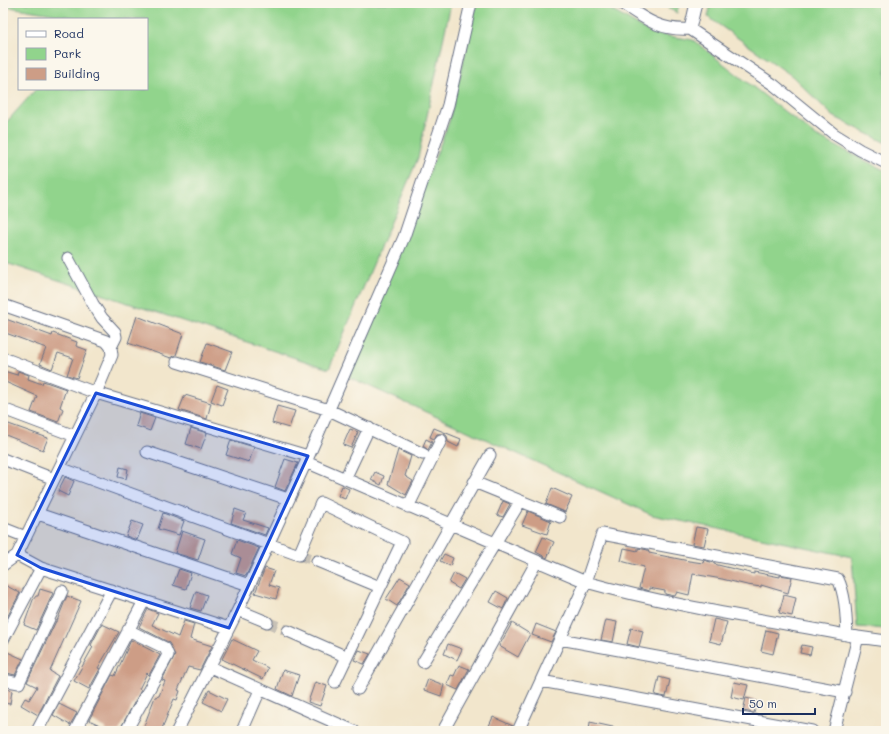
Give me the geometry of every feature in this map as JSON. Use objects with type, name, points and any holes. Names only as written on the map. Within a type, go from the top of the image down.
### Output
[{"type":"street","points":[[177,731],[238,610],[248,585],[329,410],[404,237],[448,105],[471,3]]},
{"type":"street","points":[[621,3],[659,26],[675,30],[690,29],[774,85],[834,134],[860,150],[886,163]]},
{"type":"street","points":[[690,29],[696,3]]},
{"type":"street","points":[[3,565],[17,555],[38,514],[96,393],[112,355],[112,347],[116,337],[115,332],[102,318],[93,304],[68,258]]},
{"type":"street","points":[[3,305],[106,341],[112,347]]},
{"type":"street","points":[[3,358],[96,393],[307,459],[345,480],[586,582],[618,591],[852,636],[886,641]]},
{"type":"street","points":[[177,362],[329,410],[423,454]]},
{"type":"street","points":[[3,409],[75,436]]},
{"type":"street","points":[[345,480],[369,428]]},
{"type":"street","points":[[408,507],[441,440]]},
{"type":"street","points":[[147,452],[288,499]]},
{"type":"street","points":[[358,688],[490,455]]},
{"type":"street","points":[[3,459],[54,479]]},
{"type":"street","points":[[60,468],[299,555],[321,503],[402,542],[334,682]]},
{"type":"street","points":[[474,482],[560,517]]},
{"type":"street","points":[[423,662],[520,502]]},
{"type":"street","points":[[38,514],[248,585]]},
{"type":"street","points":[[3,528],[26,537]]},
{"type":"street","points":[[518,731],[586,582],[602,534],[838,579],[842,586],[846,615],[852,636],[845,692],[834,731]]},
{"type":"street","points":[[17,555],[41,568],[229,628]]},
{"type":"street","points":[[443,731],[537,561]]},
{"type":"street","points":[[317,562],[380,587]]},
{"type":"street","points":[[3,640],[41,568]]},
{"type":"street","points":[[37,731],[112,590]]},
{"type":"street","points":[[3,680],[19,683],[62,591]]},
{"type":"street","points":[[75,731],[144,601]]},
{"type":"street","points":[[238,610],[267,622]]},
{"type":"street","points":[[126,731],[168,656],[165,648],[128,630]]},
{"type":"street","points":[[288,631],[347,657]]},
{"type":"street","points":[[560,639],[845,692]]},
{"type":"street","points":[[210,667],[354,731]]},
{"type":"street","points":[[541,681],[812,731]]},
{"type":"street","points":[[242,731],[260,690]]},
{"type":"highlighted area","points":[[96,393],[308,456],[229,628],[41,568],[17,555]]},
{"type":"green space","points":[[3,3],[451,3],[418,158],[329,369],[3,262],[3,126],[35,90],[148,90],[148,18],[78,18],[3,6]]},
{"type":"green space","points":[[477,3],[599,3],[651,33],[693,40],[816,136],[886,171],[886,629],[857,627],[852,557],[652,515],[349,377],[449,122]]},
{"type":"green space","points":[[660,3],[679,3],[677,13]]},
{"type":"green space","points":[[711,3],[886,3],[886,143],[833,116],[792,76],[708,17]]},
{"type":"building","points":[[137,316],[183,334],[176,355],[171,358],[128,343]]},
{"type":"building","points":[[3,318],[52,336],[53,333],[77,342],[76,346],[87,350],[77,378],[67,375],[73,358],[58,353],[52,369],[40,364],[46,348],[3,332]]},
{"type":"building","points":[[207,343],[232,352],[225,370],[200,362]]},
{"type":"building","points":[[4,371],[17,375],[18,371],[29,375],[28,379],[42,384],[43,381],[66,389],[60,407],[63,409],[58,422],[31,412],[37,396],[3,381]]},
{"type":"building","points":[[217,385],[228,389],[222,405],[211,401]]},
{"type":"building","points":[[185,395],[211,403],[207,419],[179,410]]},
{"type":"building","points":[[277,406],[295,411],[289,428],[272,423]]},
{"type":"building","points":[[140,413],[155,418],[150,431],[136,426]]},
{"type":"building","points":[[3,422],[48,438],[43,450],[3,434]]},
{"type":"building","points":[[191,428],[207,433],[201,449],[186,444]]},
{"type":"building","points":[[434,428],[461,439],[458,447],[448,442],[447,436],[444,434],[437,434],[434,439],[430,437]]},
{"type":"building","points":[[350,429],[358,432],[351,448],[343,445]]},
{"type":"building","points":[[426,439],[432,442],[428,450],[423,446]]},
{"type":"building","points":[[231,440],[254,447],[249,462],[226,455]]},
{"type":"building","points":[[398,450],[411,456],[405,476],[413,481],[406,495],[388,484]]},
{"type":"building","points":[[285,459],[298,463],[285,491],[275,487]]},
{"type":"building","points":[[120,467],[128,469],[126,479],[118,477]]},
{"type":"building","points":[[375,472],[384,476],[381,485],[371,480]]},
{"type":"building","points":[[65,477],[74,481],[68,496],[58,491]]},
{"type":"building","points":[[342,486],[349,489],[345,499],[338,496]]},
{"type":"building","points":[[552,488],[572,497],[565,512],[546,504]]},
{"type":"building","points":[[503,501],[510,504],[503,517],[497,515]]},
{"type":"building","points":[[235,509],[246,513],[243,520],[268,528],[265,535],[231,523]]},
{"type":"building","points":[[528,511],[551,521],[547,534],[522,525]]},
{"type":"building","points":[[163,513],[184,521],[179,535],[158,529]]},
{"type":"building","points":[[132,521],[143,525],[137,540],[126,536]]},
{"type":"building","points":[[696,527],[708,529],[704,546],[692,544]]},
{"type":"building","points":[[182,531],[205,539],[198,560],[175,553]]},
{"type":"building","points":[[543,537],[554,542],[547,558],[536,552]]},
{"type":"building","points":[[237,540],[259,548],[246,576],[236,573],[241,558],[232,554]]},
{"type":"building","points":[[624,548],[638,551],[638,548],[648,550],[649,553],[689,561],[703,563],[704,560],[754,574],[754,572],[780,577],[780,575],[792,577],[788,593],[761,585],[761,587],[747,585],[693,574],[689,595],[677,592],[675,596],[665,594],[665,591],[649,588],[649,591],[639,588],[644,567],[621,561]]},
{"type":"building","points":[[444,554],[453,558],[450,566],[440,561]]},
{"type":"building","points":[[265,568],[274,571],[269,585],[279,588],[276,599],[255,593]]},
{"type":"building","points":[[179,569],[191,573],[186,589],[173,585]]},
{"type":"building","points":[[454,573],[465,579],[459,589],[449,583]]},
{"type":"building","points":[[400,577],[410,583],[397,606],[386,599]]},
{"type":"building","points":[[3,584],[20,593],[3,625]]},
{"type":"building","points":[[40,589],[53,593],[36,630],[24,625],[33,600],[36,596],[38,596]]},
{"type":"building","points":[[196,591],[207,595],[201,611],[190,608]]},
{"type":"building","points":[[496,591],[508,598],[503,609],[490,602]]},
{"type":"building","points":[[784,595],[796,598],[792,616],[779,613]]},
{"type":"building","points":[[67,596],[81,601],[50,671],[58,676],[38,715],[21,705],[25,698],[29,700],[37,687],[27,682],[57,621]]},
{"type":"building","points":[[148,609],[158,613],[152,625],[178,637],[184,621],[194,624],[190,639],[212,646],[200,670],[188,667],[178,690],[180,691],[177,700],[174,699],[161,731],[142,731],[155,697],[159,696],[165,681],[162,680],[175,655],[168,642],[139,627]]},
{"type":"building","points":[[714,619],[727,622],[721,644],[709,641]]},
{"type":"building","points":[[606,620],[617,622],[613,642],[601,640]]},
{"type":"building","points":[[512,623],[530,634],[518,657],[499,646]]},
{"type":"building","points":[[102,624],[119,632],[98,668],[100,669],[89,689],[74,681],[93,647],[91,645]]},
{"type":"building","points":[[536,624],[556,632],[551,642],[532,635]]},
{"type":"building","points":[[631,628],[643,631],[639,647],[627,644]]},
{"type":"building","points":[[766,630],[778,633],[773,654],[761,651]]},
{"type":"building","points":[[232,639],[257,651],[252,660],[268,668],[263,679],[222,659]]},
{"type":"building","points":[[131,640],[160,655],[149,675],[147,673],[139,689],[141,690],[119,731],[105,731],[106,728],[89,720],[112,675],[115,676]]},
{"type":"building","points":[[448,644],[462,649],[457,660],[444,654]]},
{"type":"building","points":[[802,645],[812,647],[810,655],[800,653]]},
{"type":"building","points":[[3,650],[23,659],[15,675],[3,672]]},
{"type":"building","points":[[359,650],[370,654],[364,664],[354,660]]},
{"type":"building","points":[[459,665],[469,669],[458,690],[447,685],[451,675],[454,676]]},
{"type":"building","points":[[283,670],[299,675],[292,696],[277,689]]},
{"type":"building","points":[[659,677],[670,680],[666,697],[655,695]]},
{"type":"building","points":[[428,679],[444,685],[441,696],[424,690]]},
{"type":"building","points":[[315,682],[327,686],[320,706],[308,702]]},
{"type":"building","points":[[734,682],[748,685],[744,700],[731,697]]},
{"type":"building","points":[[3,687],[12,691],[10,704],[3,703]]},
{"type":"building","points":[[209,690],[227,699],[221,711],[203,702]]},
{"type":"building","points":[[746,698],[757,701],[754,713],[743,711]]},
{"type":"building","points":[[59,704],[77,713],[70,725],[53,715]]},
{"type":"building","points":[[493,717],[513,726],[511,731],[494,731],[488,728]]},
{"type":"building","points":[[590,722],[617,728],[616,731],[589,731]]},
{"type":"tunnel","points":[[299,555],[317,561]]},
{"type":"tunnel","points":[[267,622],[288,631]]}]
